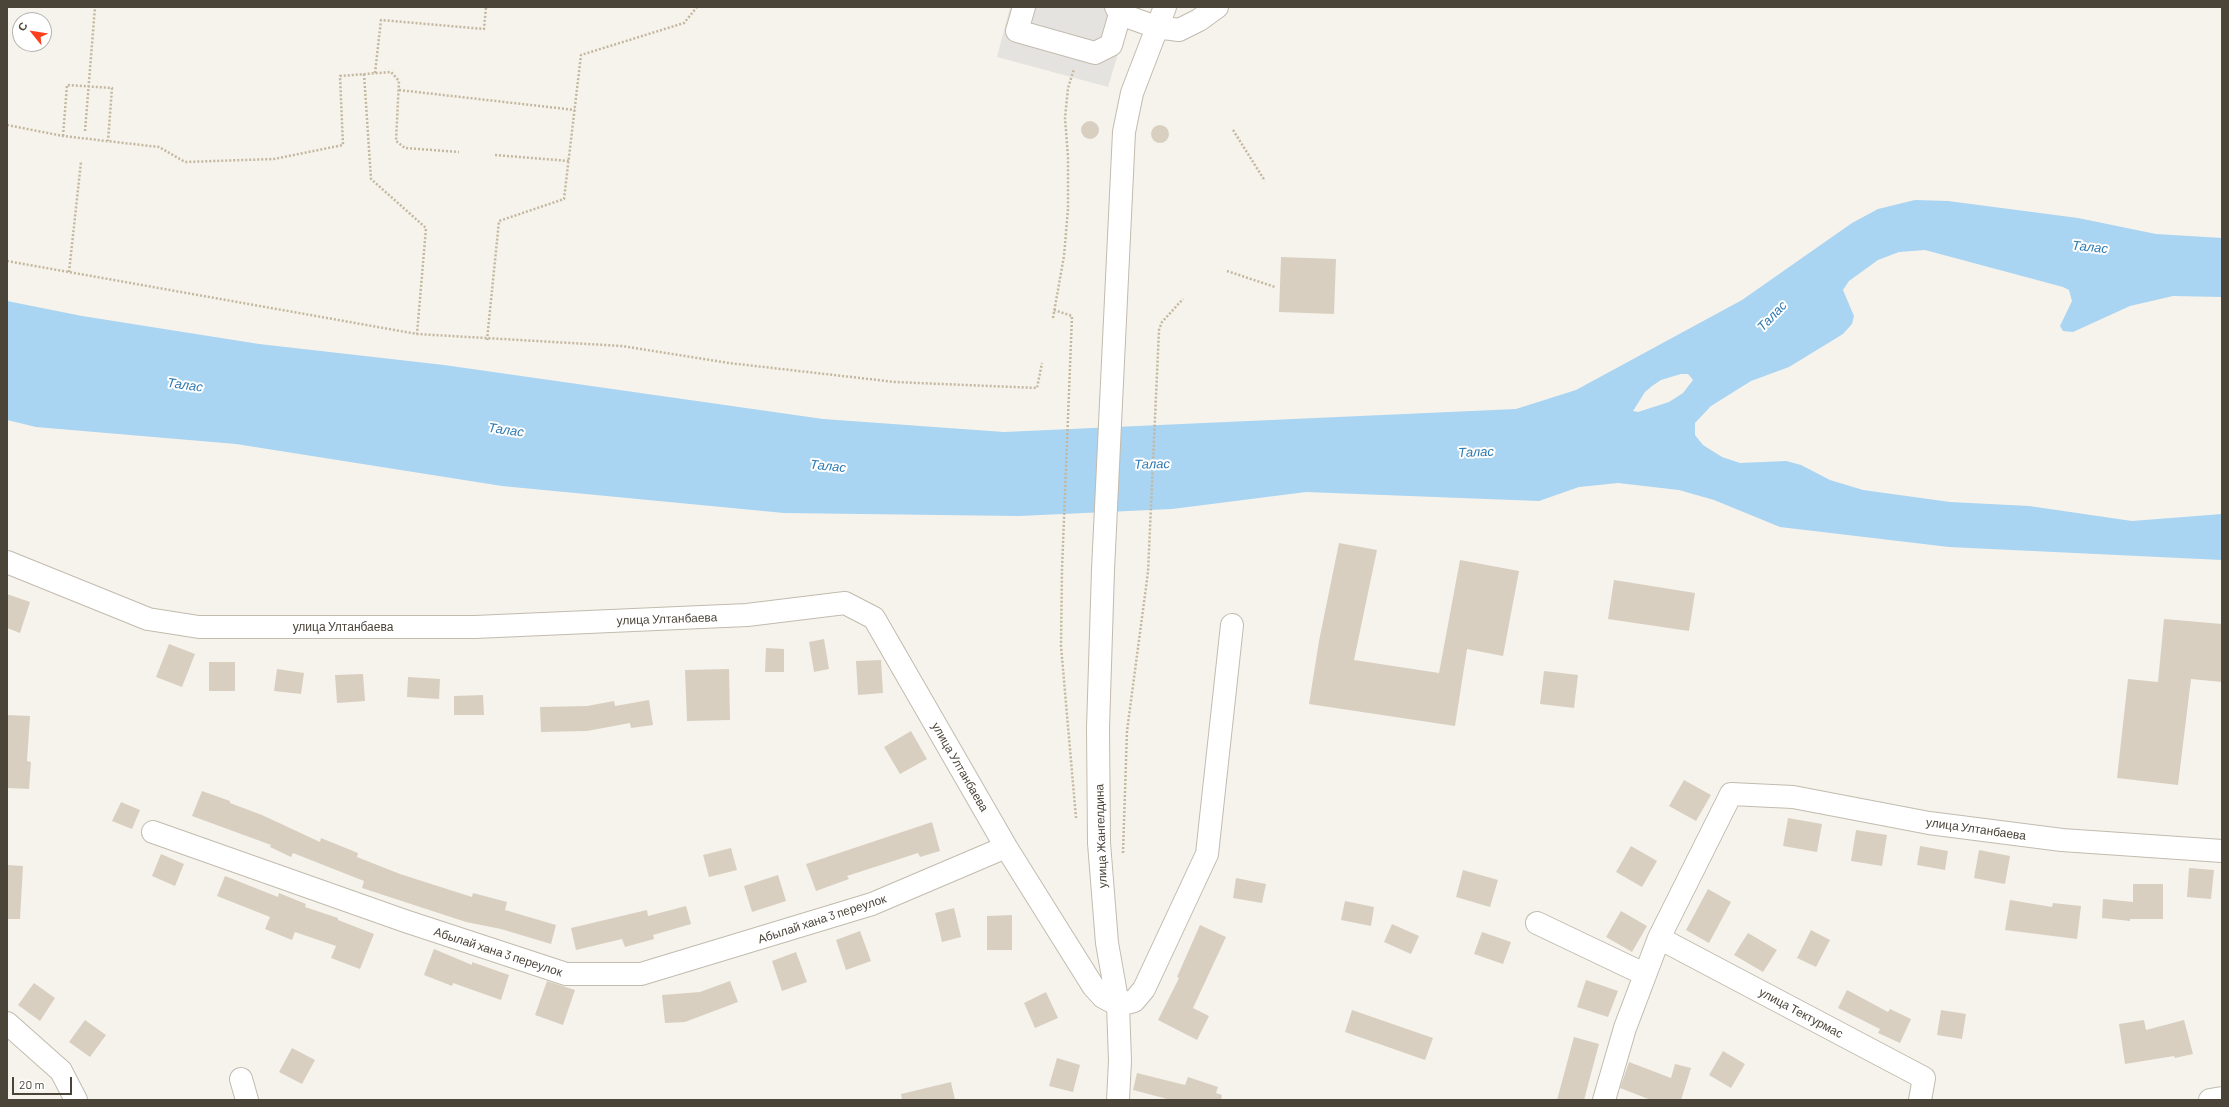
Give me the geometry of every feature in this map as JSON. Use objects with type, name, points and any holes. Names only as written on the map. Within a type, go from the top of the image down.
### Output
[{"type":"street","points":[[1024,7],[1017,31],[1095,53],[1111,45],[1118,11],[1156,27],[1179,30],[1199,20],[1217,7]]},
{"type":"street","name":"улица Жангелдина","points":[[1118,1100],[1120,1060],[1118,1005],[1107,943],[1099,843],[1098,728],[1103,570],[1124,132],[1132,93],[1156,27],[1165,7]]},
{"type":"street","name":"улица Ултанбаева","points":[[7,562],[148,619],[198,627],[476,627],[747,615],[844,603],[874,618],[1006,847],[1093,986],[1102,997],[1118,1005]]},
{"type":"street","points":[[1118,1005],[1134,1001],[1144,989],[1207,854],[1232,625]]},
{"type":"street","name":"улица Ултанбаева","points":[[1659,938],[1731,794],[1793,797],[1929,823],[2062,840],[2222,851]]},
{"type":"street","name":"Абылай хана 3 переулок","points":[[153,832],[405,921],[566,974],[641,974],[872,904],[1006,847]]},
{"type":"street","points":[[1537,923],[1644,974]]},
{"type":"street","points":[[1604,1100],[1625,1028],[1644,974],[1659,938]]},
{"type":"street","name":"улица Тектурмас","points":[[1659,938],[1924,1078],[1920,1100]]},
{"type":"street","points":[[7,1023],[61,1071],[76,1100]]},
{"type":"street","points":[[241,1079],[247,1100]]},
{"type":"street","points":[[2210,1100],[2222,1098]]},
{"type":"path","points":[[85,131],[95,7]]},
{"type":"path","points":[[376,73],[381,20],[484,30],[486,7]]},
{"type":"path","points":[[487,340],[499,221],[564,199],[581,54],[684,23],[697,7]]},
{"type":"path","points":[[1053,318],[1064,256],[1068,209],[1068,157],[1065,118],[1068,88],[1080,49]]},
{"type":"path","points":[[7,124],[63,136],[158,147],[185,162],[274,159],[343,145],[340,76],[391,72],[399,81],[396,141],[405,148],[459,152]]},
{"type":"path","points":[[364,74],[371,179],[426,228],[417,334]]},
{"type":"path","points":[[63,136],[67,85],[112,88],[108,141]]},
{"type":"path","points":[[398,90],[575,110]]},
{"type":"path","points":[[1233,130],[1265,181]]},
{"type":"path","points":[[495,155],[569,161]]},
{"type":"path","points":[[69,272],[81,162]]},
{"type":"path","points":[[7,261],[417,334],[487,340],[622,346],[729,363],[887,381],[1037,388],[1042,363]]},
{"type":"path","points":[[1227,270],[1275,287]]},
{"type":"path","points":[[1123,861],[1127,731],[1148,572],[1159,330],[1162,322],[1183,299]]},
{"type":"path","points":[[1054,310],[1072,316],[1062,569],[1061,646],[1076,820]]},
{"type":"shaded area","points":[[1010,7],[1132,7],[1108,87],[997,57]]},
{"type":"water","name":"Талас","points":[[1915,200],[1948,201],[2078,218],[2156,234],[2222,238],[2222,297],[2173,296],[2130,306],[2073,332],[2063,331],[2060,326],[2072,301],[2069,290],[2063,287],[1925,250],[1899,252],[1878,260],[1849,281],[1843,290],[1854,316],[1852,324],[1843,334],[1789,367],[1751,381],[1711,406],[1695,423],[1695,435],[1703,445],[1722,457],[1740,463],[1786,461],[1801,465],[1830,480],[1863,490],[1950,502],[2029,506],[2132,521],[2222,514],[2222,560],[1949,547],[1780,527],[1714,500],[1679,490],[1618,483],[1579,487],[1539,501],[1306,492],[1172,509],[1019,516],[784,513],[502,486],[236,444],[36,427],[7,420],[7,301],[82,316],[259,344],[444,365],[823,419],[1004,432],[1516,409],[1576,390],[1742,300],[1852,223],[1878,209]],"holes":[[[1681,374],[1688,374],[1693,380],[1683,393],[1669,402],[1638,412],[1633,411],[1645,392],[1652,386],[1661,380]]]},
{"type":"building","points":[[1086,121],[1094,121],[1099,126],[1097,137],[1094,139],[1086,139],[1081,134],[1081,126]]},
{"type":"building","points":[[1156,125],[1164,125],[1169,130],[1167,141],[1164,143],[1156,143],[1151,138],[1151,130]]},
{"type":"building","points":[[1281,257],[1336,259],[1334,314],[1279,312]]},
{"type":"building","points":[[1339,543],[1377,550],[1354,660],[1439,673],[1460,560],[1519,571],[1503,656],[1467,649],[1455,726],[1309,704],[1319,641]]},
{"type":"building","points":[[1614,580],[1695,593],[1689,631],[1608,619]]},
{"type":"building","points":[[7,594],[30,602],[20,633],[7,628]]},
{"type":"building","points":[[2164,619],[2222,624],[2222,682],[2191,679],[2178,785],[2117,778],[2128,679],[2158,682]]},
{"type":"building","points":[[824,639],[829,669],[814,672],[809,642]]},
{"type":"building","points":[[169,644],[195,654],[182,687],[156,677]]},
{"type":"building","points":[[766,648],[784,649],[784,672],[765,672]]},
{"type":"building","points":[[881,660],[883,693],[858,695],[856,661]]},
{"type":"building","points":[[209,662],[235,662],[235,691],[209,691]]},
{"type":"building","points":[[277,669],[304,673],[301,694],[274,691]]},
{"type":"building","points":[[729,669],[730,720],[687,721],[685,670]]},
{"type":"building","points":[[1544,671],[1578,675],[1574,708],[1540,704]]},
{"type":"building","points":[[363,674],[365,701],[337,703],[335,675]]},
{"type":"building","points":[[408,677],[440,679],[439,699],[407,697]]},
{"type":"building","points":[[483,695],[484,715],[454,715],[454,696]]},
{"type":"building","points":[[649,700],[653,725],[631,728],[630,723],[587,731],[541,732],[540,707],[587,706],[614,701],[615,706]]},
{"type":"building","points":[[7,715],[30,716],[27,761],[31,762],[29,789],[7,788]]},
{"type":"building","points":[[911,731],[927,759],[900,774],[884,747]]},
{"type":"building","points":[[1684,780],[1711,795],[1696,821],[1669,806]]},
{"type":"building","points":[[202,791],[230,801],[230,803],[262,815],[320,842],[321,838],[358,853],[357,857],[400,874],[472,897],[473,893],[507,902],[505,910],[556,925],[551,944],[501,929],[466,922],[362,888],[364,881],[293,853],[291,857],[270,847],[271,845],[192,816]]},
{"type":"building","points":[[121,802],[140,810],[132,829],[112,821]]},
{"type":"building","points":[[1788,818],[1822,824],[1817,852],[1783,846]]},
{"type":"building","points":[[932,822],[940,851],[920,857],[918,853],[847,876],[849,879],[816,891],[806,864]]},
{"type":"building","points":[[1856,830],[1887,835],[1882,866],[1851,861]]},
{"type":"building","points":[[1631,846],[1657,861],[1642,887],[1616,872]]},
{"type":"building","points":[[1920,846],[1948,851],[1945,870],[1917,865]]},
{"type":"building","points":[[731,848],[737,870],[709,877],[703,855]]},
{"type":"building","points":[[1979,850],[2010,856],[2005,884],[1974,878]]},
{"type":"building","points":[[161,854],[184,864],[175,886],[152,876]]},
{"type":"building","points":[[7,865],[23,866],[20,919],[7,919]]},
{"type":"building","points":[[2189,868],[2214,870],[2211,899],[2187,897]]},
{"type":"building","points":[[1463,870],[1498,880],[1490,907],[1456,897]]},
{"type":"building","points":[[778,875],[786,901],[752,912],[744,886]]},
{"type":"building","points":[[225,876],[278,897],[279,893],[306,904],[305,907],[338,918],[338,920],[374,934],[360,969],[331,958],[336,946],[295,932],[292,940],[265,929],[270,917],[217,896]]},
{"type":"building","points":[[1236,878],[1266,884],[1262,903],[1233,898]]},
{"type":"building","points":[[2133,884],[2163,884],[2163,919],[2130,919],[2130,921],[2102,918],[2103,899],[2133,902]]},
{"type":"building","points":[[1708,889],[1731,902],[1709,943],[1686,930]]},
{"type":"building","points":[[2010,900],[2052,907],[2053,903],[2081,906],[2077,939],[2005,930]]},
{"type":"building","points":[[1345,901],[1374,907],[1371,926],[1341,920]]},
{"type":"building","points":[[686,906],[691,924],[653,935],[654,939],[625,947],[622,939],[576,950],[571,928],[647,910],[648,916]]},
{"type":"building","points":[[954,908],[961,937],[942,942],[935,913]]},
{"type":"building","points":[[1621,911],[1647,926],[1632,952],[1606,937]]},
{"type":"building","points":[[1012,915],[1012,950],[987,950],[987,916]]},
{"type":"building","points":[[1392,924],[1419,936],[1411,954],[1384,942]]},
{"type":"building","points":[[1200,925],[1226,937],[1193,1008],[1209,1016],[1197,1040],[1158,1020],[1179,978],[1177,977]]},
{"type":"building","points":[[1811,930],[1830,940],[1816,967],[1797,958]]},
{"type":"building","points":[[860,931],[871,961],[846,970],[836,940]]},
{"type":"building","points":[[1482,932],[1511,942],[1503,964],[1474,954]]},
{"type":"building","points":[[1748,933],[1777,950],[1763,972],[1734,955]]},
{"type":"building","points":[[434,949],[472,965],[472,962],[509,975],[501,1000],[453,983],[452,986],[424,975]]},
{"type":"building","points":[[796,952],[807,982],[782,991],[772,961]]},
{"type":"building","points":[[1586,980],[1618,991],[1608,1017],[1577,1007]]},
{"type":"building","points":[[547,981],[575,990],[563,1025],[535,1015]]},
{"type":"building","points":[[730,981],[738,1002],[685,1022],[665,1023],[662,995],[700,992]]},
{"type":"building","points":[[34,983],[55,998],[40,1021],[18,1005]]},
{"type":"building","points":[[1847,990],[1888,1012],[1890,1009],[1911,1019],[1900,1043],[1878,1033],[1880,1029],[1838,1008]]},
{"type":"building","points":[[1046,992],[1058,1018],[1035,1028],[1024,1003]]},
{"type":"building","points":[[1352,1010],[1433,1038],[1425,1060],[1345,1032]]},
{"type":"building","points":[[1941,1010],[1966,1014],[1962,1039],[1937,1035]]},
{"type":"building","points":[[85,1020],[106,1035],[90,1057],[69,1042]]},
{"type":"building","points":[[2144,1020],[2146,1030],[2184,1020],[2193,1054],[2175,1058],[2174,1056],[2125,1064],[2119,1024]]},
{"type":"building","points":[[1574,1037],[1599,1044],[1584,1100],[1557,1100]]},
{"type":"building","points":[[292,1048],[315,1060],[302,1084],[279,1072]]},
{"type":"building","points":[[1723,1051],[1745,1064],[1731,1088],[1709,1075]]},
{"type":"building","points":[[1057,1058],[1080,1065],[1073,1092],[1049,1086]]},
{"type":"building","points":[[1629,1062],[1671,1078],[1675,1064],[1691,1068],[1681,1100],[1651,1100],[1620,1088]]},
{"type":"building","points":[[1137,1073],[1185,1085],[1188,1077],[1218,1087],[1216,1093],[1222,1095],[1221,1100],[1171,1100],[1133,1090]]},
{"type":"building","points":[[951,1082],[955,1100],[902,1100],[901,1094]]}]
